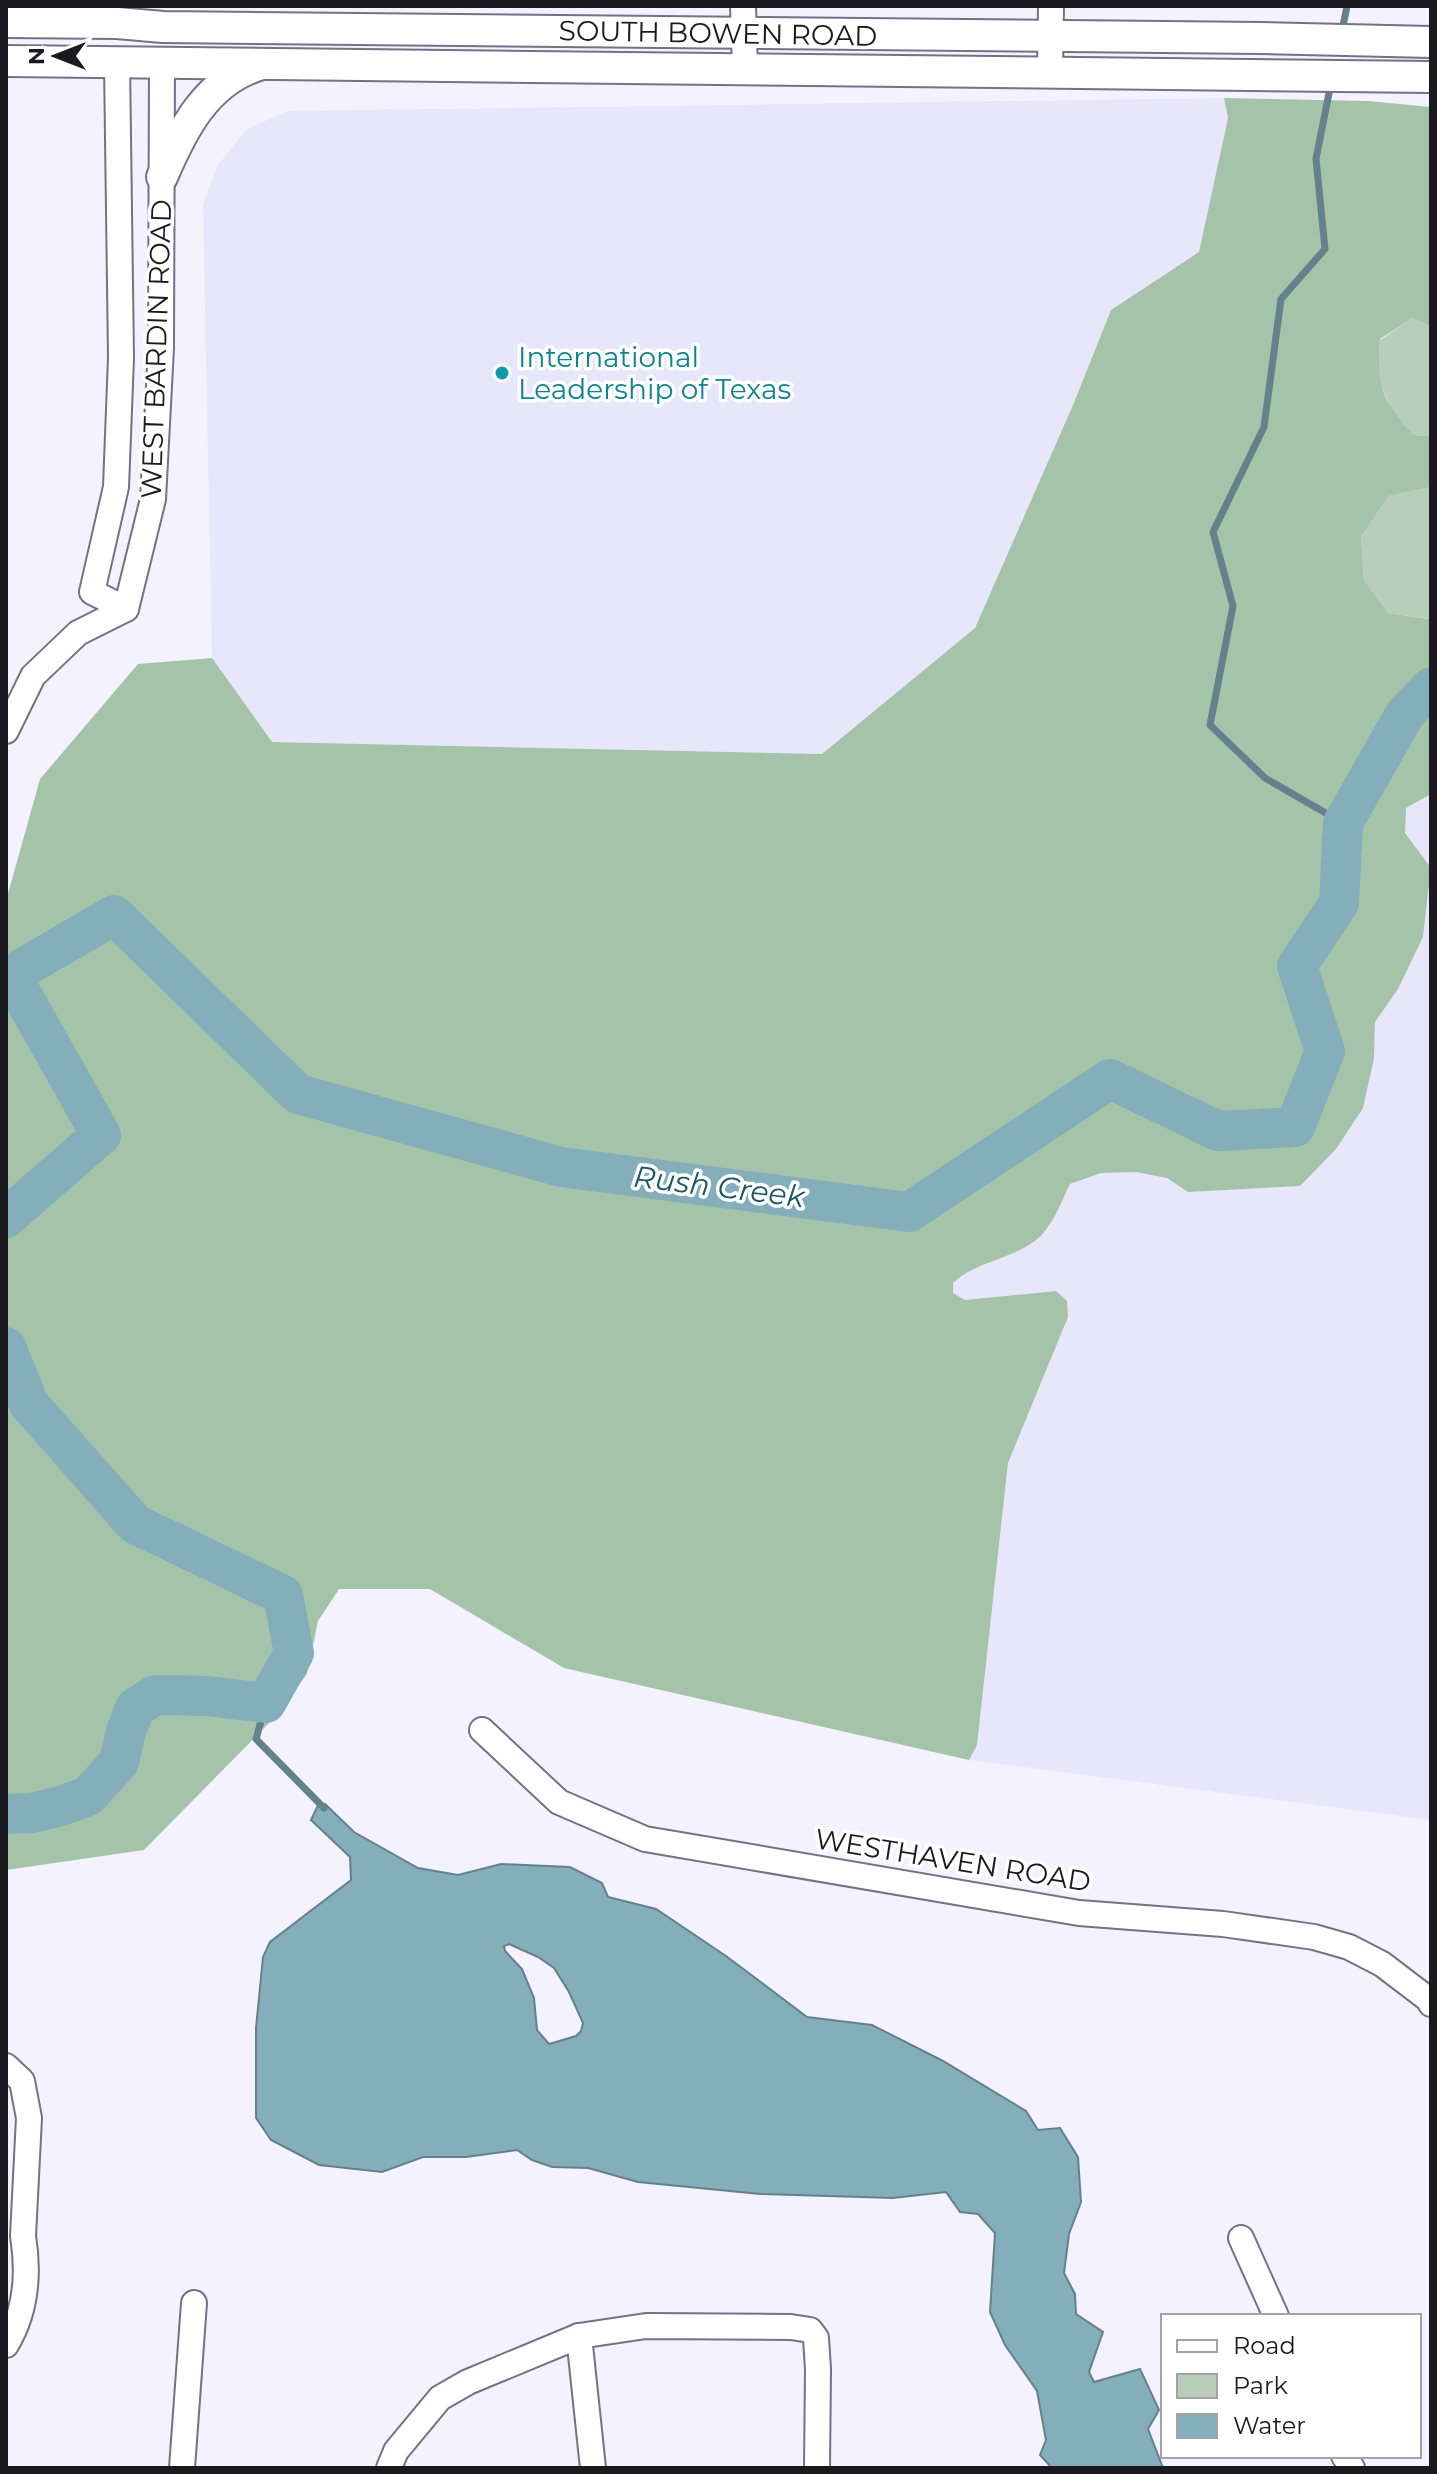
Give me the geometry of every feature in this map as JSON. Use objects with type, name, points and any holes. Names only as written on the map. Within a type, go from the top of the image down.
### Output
[{"type":"main road","name":"SOUTH BOWEN ROAD","points":[[6,22],[62,14],[744,20],[1051,36],[1422,42]]},
{"type":"main road","name":"WEST BARDIN ROAD","points":[[117,62],[118,15]]},
{"type":"main road","name":"WEST BARDIN ROAD","points":[[162,17],[162,63]]},
{"type":"main road","name":"SOUTH BOWEN ROAD","points":[[6,61],[1421,77]]},
{"type":"main road","points":[[162,177],[178,138],[195,111],[222,85],[246,69],[264,63]]},
{"type":"street","points":[[1050,72],[1051,6]]},
{"type":"street","points":[[744,20],[745,69]]},
{"type":"street","name":"WEST BARDIN ROAD","points":[[117,62],[121,358],[116,487],[92,592],[126,609],[153,499],[161,348],[162,63]]},
{"type":"street","points":[[6,731],[33,676],[78,633],[126,609]]},
{"type":"street","name":"WESTHAVEN ROAD","points":[[482,1730],[559,1802],[645,1839],[1079,1913],[1223,1924],[1314,1937],[1349,1947],[1382,1964],[1431,2004]]},
{"type":"street","points":[[6,2066],[22,2081],[29,2118],[15,2235],[26,2254],[23,2304],[6,2345]]},
{"type":"street","points":[[1241,2238],[1275,2314]]},
{"type":"street","points":[[182,2468],[194,2303]]},
{"type":"street","points":[[389,2468],[396,2451],[440,2398],[468,2382],[579,2336],[646,2326],[776,2326],[810,2330],[816,2338],[817,2468]]},
{"type":"street","points":[[579,2336],[593,2468]]},
{"type":"shaded area","points":[[1224,98],[1228,118],[1199,252],[1111,310],[1073,405],[975,628],[822,754],[271,742],[212,658],[203,205],[217,166],[247,129],[288,111]]},
{"type":"shaded area","points":[[1431,794],[1431,868],[1405,833],[1406,808]]},
{"type":"shaded area","points":[[1431,877],[1431,1820],[969,1760],[977,1745],[1008,1463],[1068,1317],[1056,1291],[965,1300],[953,1293],[953,1283],[963,1274],[1032,1243],[1049,1227],[1070,1184],[1101,1173],[1136,1172],[1167,1178],[1188,1192],[1300,1186],[1374,1058],[1375,1022],[1398,989],[1423,937]]},
{"type":"green space","points":[[1224,98],[1368,101],[1431,107],[1431,327],[1412,318],[1380,339],[1379,369],[1384,392],[1395,412],[1414,435],[1431,436],[1431,487],[1389,496],[1361,537],[1364,580],[1388,613],[1428,619],[1431,616],[1431,794],[1406,808],[1405,833],[1431,868],[1423,937],[1398,989],[1375,1022],[1374,1058],[1363,1108],[1336,1149],[1300,1186],[1188,1192],[1167,1178],[1136,1172],[1101,1173],[1070,1184],[1050,1224],[1039,1238],[971,1270],[953,1283],[953,1293],[965,1300],[1056,1291],[1067,1301],[1068,1317],[1008,1463],[977,1745],[969,1760],[564,1668],[430,1589],[339,1589],[318,1621],[307,1674],[275,1717],[144,1850],[6,1870],[6,901],[40,779],[138,664],[212,658],[272,742],[822,754],[975,628],[1073,405],[1111,310],[1199,252],[1228,118]]},
{"type":"green space","points":[[1412,318],[1431,327],[1431,436],[1414,435],[1393,412],[1377,377],[1380,340]]},
{"type":"green space","points":[[1431,487],[1431,616],[1429,619],[1388,613],[1364,580],[1361,537],[1389,496]]},
{"type":"water","points":[[319,1803],[325,1804],[354,1832],[418,1868],[458,1875],[501,1864],[570,1867],[602,1883],[608,1897],[656,1909],[726,1956],[807,2017],[872,2025],[943,2061],[1026,2111],[1038,2130],[1060,2128],[1078,2157],[1081,2202],[1069,2234],[1064,2273],[1075,2294],[1076,2314],[1103,2332],[1089,2372],[1094,2382],[1140,2369],[1159,2410],[1148,2429],[1163,2468],[1052,2468],[1040,2455],[1046,2440],[1037,2391],[1005,2345],[990,2312],[995,2233],[978,2214],[960,2212],[946,2192],[893,2198],[760,2194],[638,2182],[588,2168],[552,2167],[532,2160],[517,2150],[466,2157],[423,2157],[382,2172],[319,2165],[271,2140],[256,2118],[256,2028],[263,1957],[270,1942],[351,1880],[350,1857],[311,1820]],"holes":[[[509,1944],[554,1968],[583,2023],[576,2036],[549,2044],[537,2030],[534,1998],[522,1969],[504,1946]]]},
{"type":"waterway","points":[[1342,31],[1347,6]]},
{"type":"waterway","points":[[1331,83],[1316,159],[1325,249],[1281,299],[1264,427],[1213,532],[1233,606],[1210,725],[1265,778],[1343,823]]},
{"type":"waterway","name":"Rush Creek","points":[[6,1218],[101,1135],[11,975],[114,915],[298,1094],[561,1167],[909,1212],[1110,1079],[1218,1131],[1295,1127],[1325,1051],[1297,966],[1339,903],[1343,823],[1405,714],[1431,687]]},
{"type":"waterway","name":"Rush Creek","points":[[6,1347],[29,1404],[135,1524],[283,1595],[294,1653],[266,1703],[208,1696],[155,1695],[135,1708],[119,1762],[88,1796],[32,1813],[6,1814]]},
{"type":"waterway","points":[[266,1703],[256,1739],[324,1808]]},
{"type":"place","name":"International Leadership of Texas","points":[[502,373]]}]
